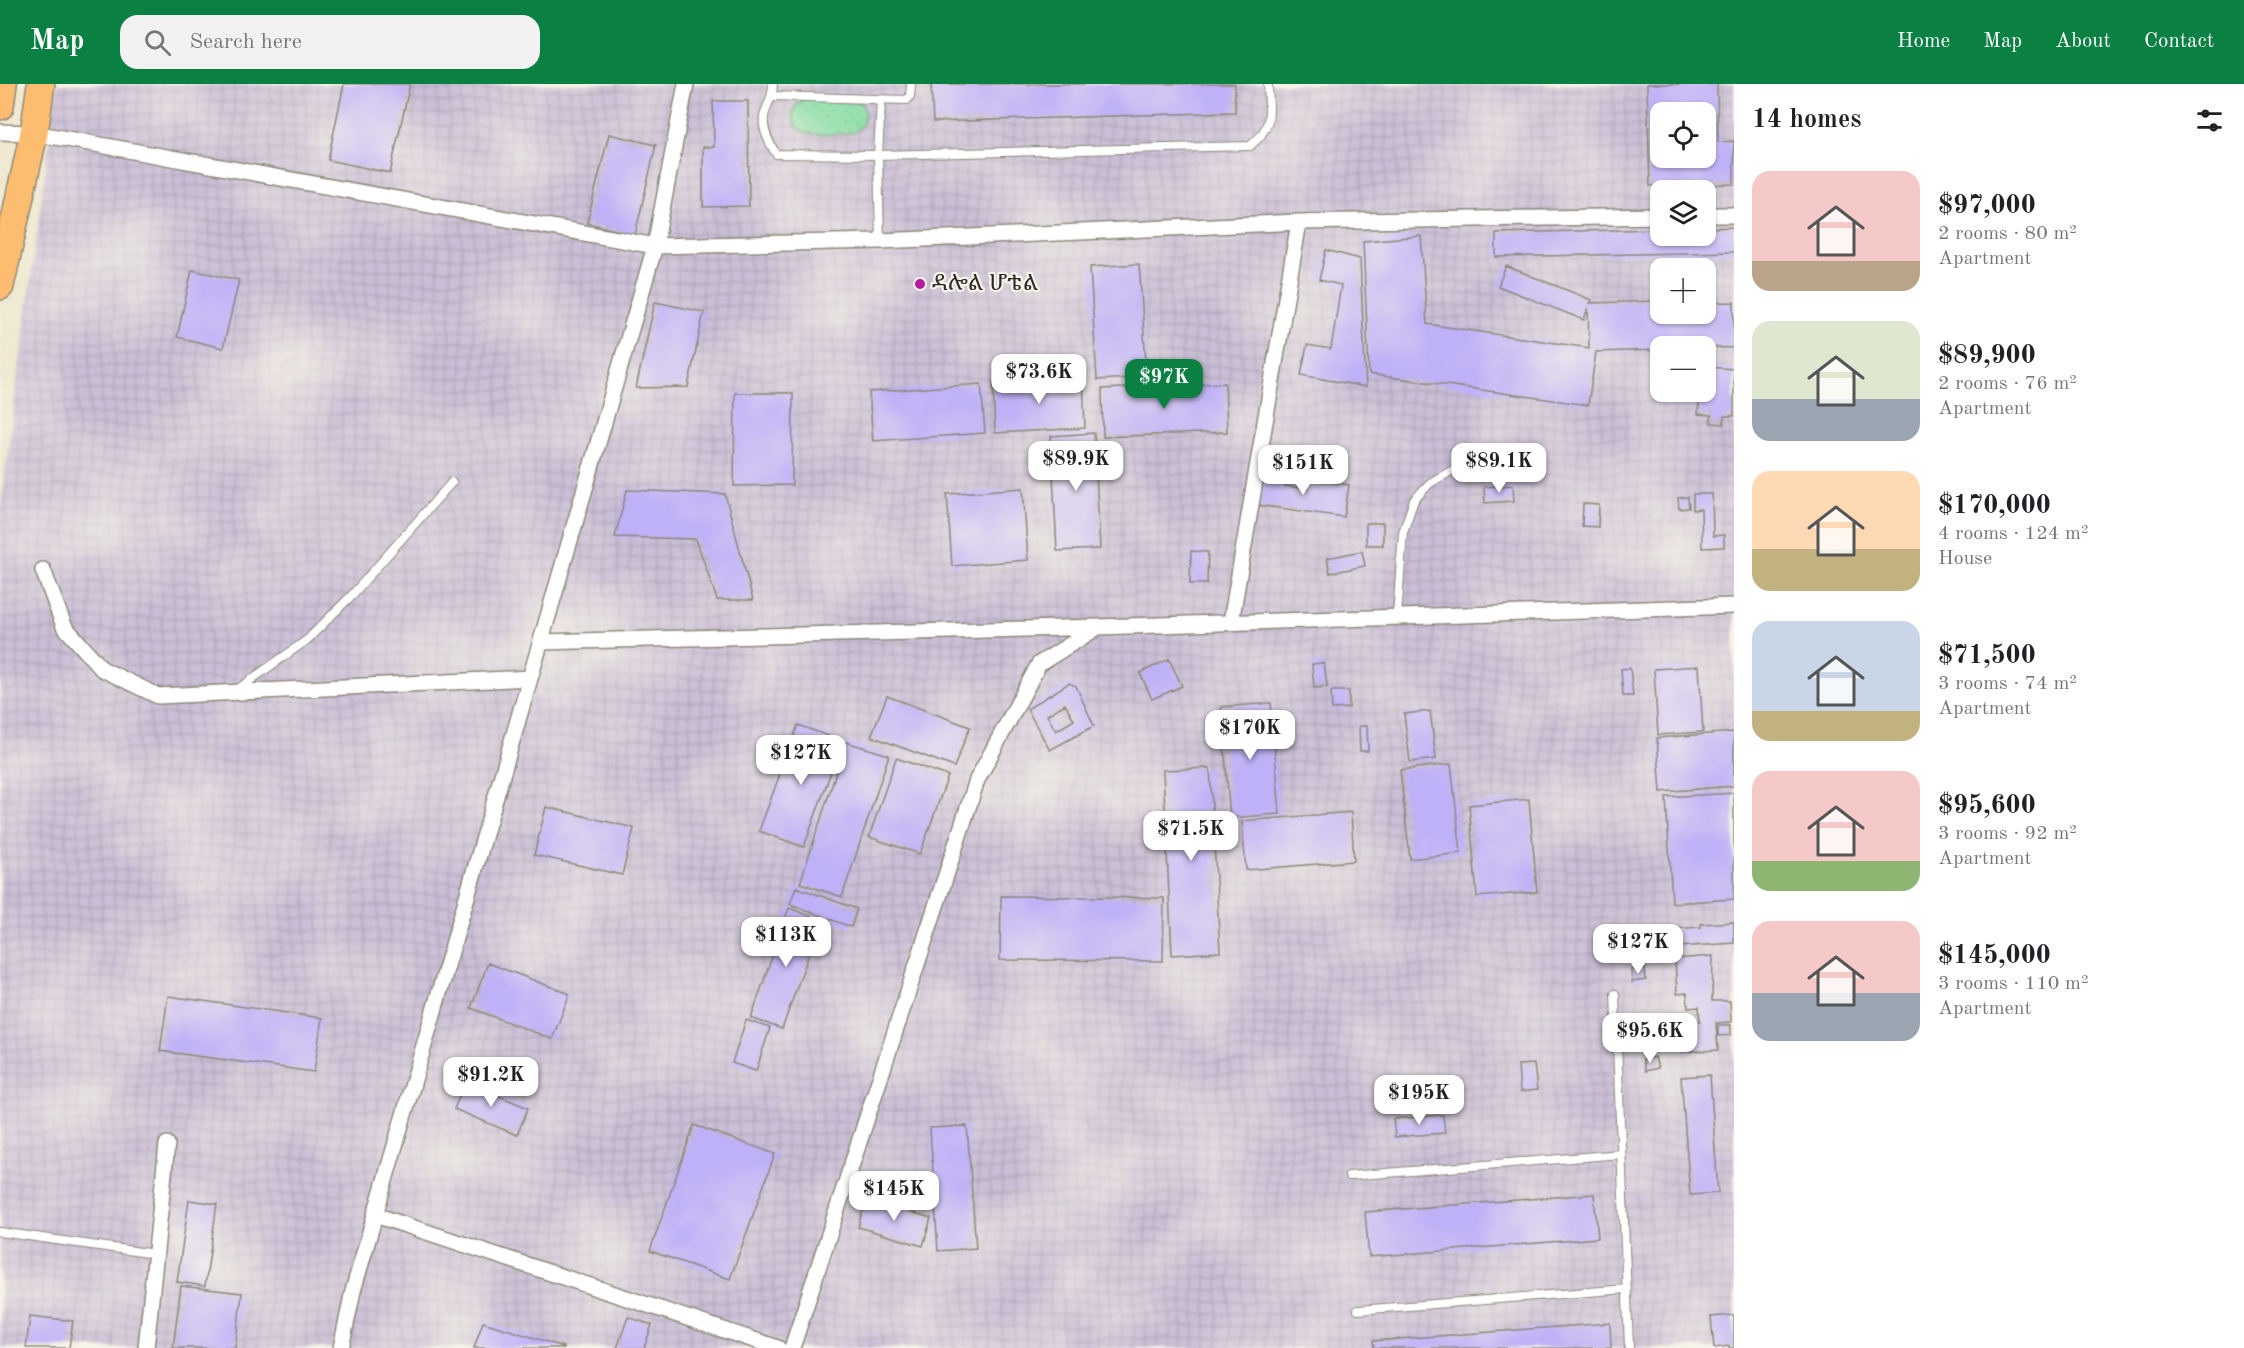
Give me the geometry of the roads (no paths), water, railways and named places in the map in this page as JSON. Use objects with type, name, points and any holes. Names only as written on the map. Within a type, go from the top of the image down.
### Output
[{"type":"highway","points":[[0,106],[3,84]]},
{"type":"highway","points":[[0,286],[34,133],[41,84]]},
{"type":"street","points":[[341,1348],[353,1291],[655,246],[686,84]]},
{"type":"street","points":[[0,132],[34,133],[655,246],[880,241],[1299,222],[1650,216]]},
{"type":"street","points":[[1716,215],[1734,215]]},
{"type":"street","points":[[1231,622],[1299,222]]},
{"type":"street","points":[[43,570],[64,626],[102,669],[158,696],[530,678]]},
{"type":"street","points":[[541,642],[1098,627],[1734,606]]},
{"type":"street","points":[[792,1348],[977,780],[1039,664],[1098,627]]},
{"type":"street","points":[[146,1348],[167,1144]]},
{"type":"street","points":[[375,1215],[778,1348]]},
{"type":"lane","points":[[773,84],[773,96],[764,117],[767,137],[776,154],[878,155],[1250,146],[1264,135],[1269,115],[1268,84]]},
{"type":"lane","points":[[773,96],[907,100],[910,96],[911,84]]},
{"type":"lane","points":[[880,241],[878,155],[881,101]]},
{"type":"lane","points":[[1397,617],[1403,532],[1414,500],[1431,483],[1453,470],[1482,466],[1515,468]]},
{"type":"lane","points":[[232,694],[307,640],[352,595],[452,482]]},
{"type":"lane","points":[[1614,994],[1629,1348]]},
{"type":"lane","points":[[1349,1176],[1621,1154]]},
{"type":"lane","points":[[0,1232],[155,1254]]},
{"type":"lane","points":[[1358,1310],[1627,1289]]},
{"type":"place","name":"ዳሎል ሆቴል","points":[[920,284]]}]
